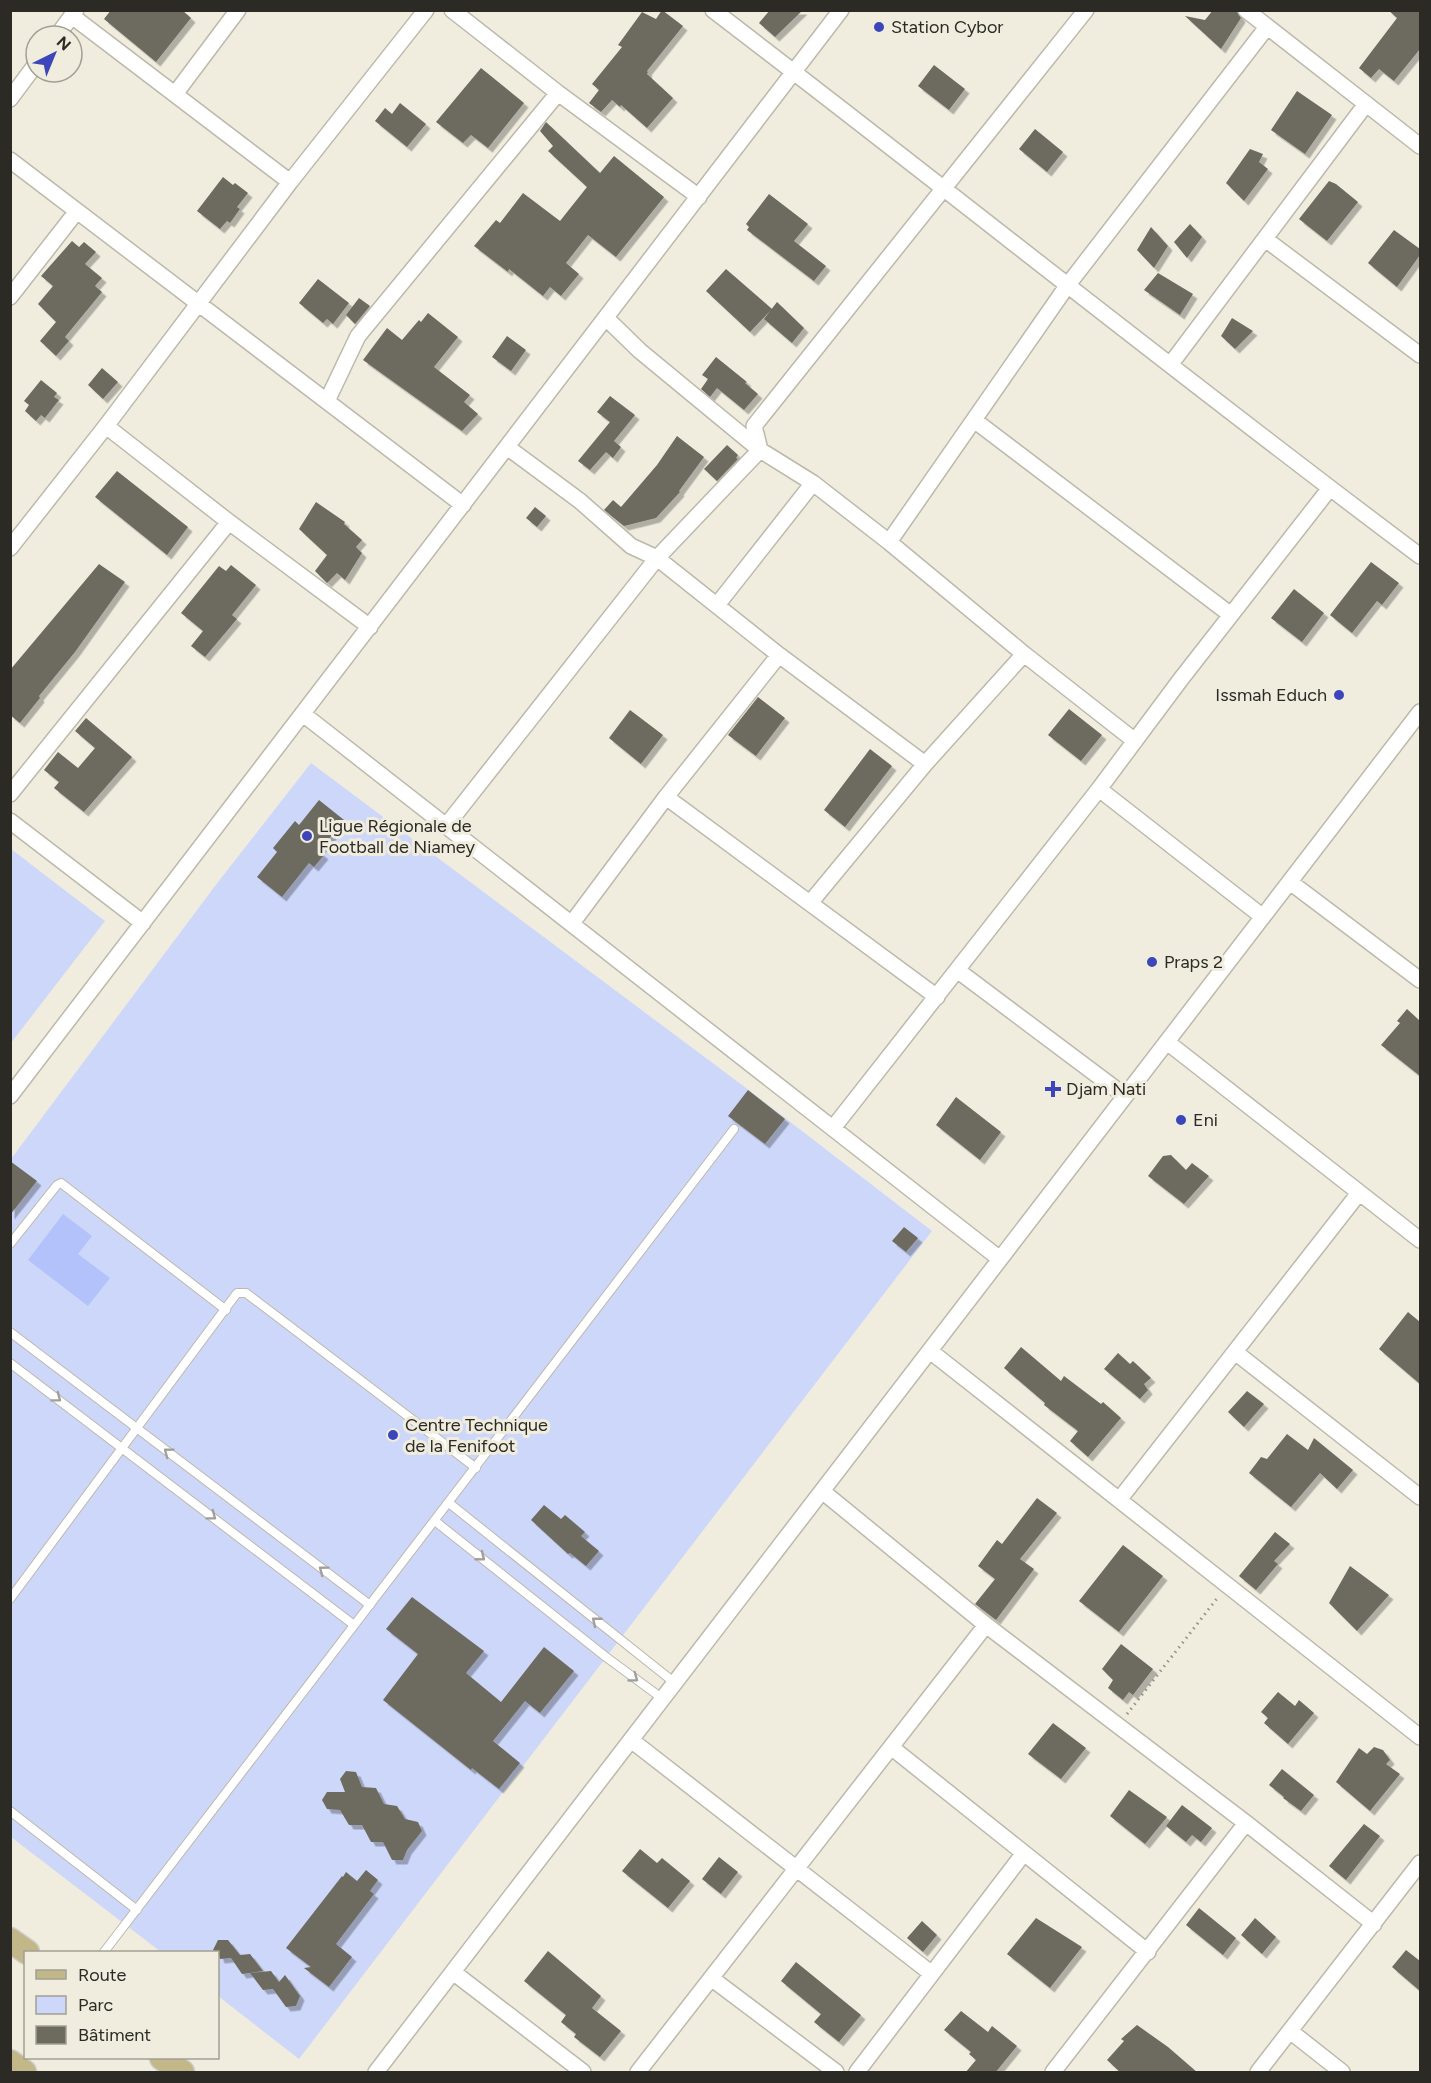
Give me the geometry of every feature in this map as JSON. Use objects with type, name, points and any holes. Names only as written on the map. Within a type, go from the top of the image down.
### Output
[{"type":"main road","points":[[10,1940],[24,1951]]},
{"type":"main road","points":[[163,2059],[182,2073]]},
{"type":"main road","points":[[10,2062],[24,2073]]},
{"type":"street","points":[[175,94],[238,10]]},
{"type":"street","points":[[10,549],[290,182],[426,10]]},
{"type":"street","points":[[452,10],[558,93],[699,197]]},
{"type":"street","points":[[714,10],[1067,286],[1420,556]]},
{"type":"street","points":[[10,1096],[842,10]]},
{"type":"street","points":[[760,450],[754,426],[1086,10]]},
{"type":"street","points":[[1246,10],[1420,146]]},
{"type":"street","points":[[74,13],[290,182]]},
{"type":"street","points":[[889,542],[1067,286],[1267,27]]},
{"type":"street","points":[[10,99],[24,80]]},
{"type":"street","points":[[327,401],[358,336],[558,93]]},
{"type":"street","points":[[1170,365],[1366,104]]},
{"type":"street","points":[[10,160],[463,505]]},
{"type":"street","points":[[10,297],[77,211]]},
{"type":"street","points":[[1265,238],[1420,355]]},
{"type":"street","points":[[606,318],[640,351],[760,450],[813,483],[1135,741]]},
{"type":"street","points":[[974,420],[1231,615]]},
{"type":"street","points":[[106,426],[229,522],[370,627]]},
{"type":"street","points":[[507,447],[580,501],[631,546],[657,558],[779,655],[925,764]]},
{"type":"street","points":[[446,826],[657,558],[760,450]]},
{"type":"street","points":[[717,606],[813,483]]},
{"type":"street","points":[[833,1128],[1099,789],[1330,488]]},
{"type":"street","points":[[10,794],[229,522]]},
{"type":"street","points":[[810,903],[925,764],[1024,654]]},
{"type":"street","points":[[572,923],[666,797],[779,655]]},
{"type":"street","points":[[378,2072],[1420,712]]},
{"type":"street","points":[[303,714],[1000,1259]]},
{"type":"street","points":[[1099,789],[1263,917]]},
{"type":"street","points":[[666,797],[937,997]]},
{"type":"street","points":[[10,821],[143,923]]},
{"type":"street","points":[[1290,882],[1420,980]]},
{"type":"street","points":[[957,970],[1125,1096]]},
{"type":"street","points":[[1167,1042],[1420,1240]]},
{"type":"street","points":[[1119,1500],[1359,1192]]},
{"type":"street","points":[[930,1351],[1420,1737]]},
{"type":"street","points":[[1235,1352],[1420,1497]]},
{"type":"street","points":[[822,1491],[986,1625],[1246,1823],[1374,1924]]},
{"type":"street","points":[[638,2073],[986,1625]]},
{"type":"street","points":[[631,1740],[932,1974]]},
{"type":"street","points":[[891,1748],[1148,1952]]},
{"type":"street","points":[[1053,2073],[1246,1823]]},
{"type":"street","points":[[857,2073],[1024,1853]]},
{"type":"street","points":[[1258,2073],[1420,1863]]},
{"type":"street","points":[[453,1972],[583,2073]]},
{"type":"street","points":[[711,1978],[836,2073]]},
{"type":"street","points":[[1290,2031],[1342,2073]]},
{"type":"lane","points":[[106,1951],[734,1129]]},
{"type":"lane","points":[[10,1245],[57,1185],[61,1183],[226,1310]]},
{"type":"lane","points":[[10,1599],[237,1293],[246,1293],[476,1468]]},
{"type":"lane","points":[[10,1332],[370,1605]]},
{"type":"lane","points":[[10,1363],[354,1625]]},
{"type":"lane","points":[[449,1503],[675,1683]]},
{"type":"lane","points":[[435,1521],[606,1657],[663,1699]]},
{"type":"lane","points":[[10,1811],[137,1910]]},
{"type":"path","points":[[1118,1726],[1227,1585]]},
{"type":"green space","name":"Centre Technique de la Fenifoot","points":[[311,763],[746,1088],[932,1231],[299,2059],[219,1997],[219,1951],[160,1951],[11,1837],[11,1159],[215,886]]},
{"type":"green space","points":[[11,849],[105,921],[10,1043]]},
{"type":"water","points":[[63,1214],[92,1236],[78,1254],[110,1278],[88,1306],[28,1260]]},
{"type":"building","points":[[111,10],[182,10],[191,18],[156,62],[104,19]]},
{"type":"building","points":[[662,10],[683,26],[647,71],[647,74],[673,98],[647,128],[612,100],[601,112],[589,103],[599,90],[592,84],[622,47],[618,45],[642,12],[656,19]]},
{"type":"building","points":[[770,10],[803,10],[775,37],[759,23]]},
{"type":"building","points":[[1213,10],[1236,10],[1241,18],[1221,49],[1185,16],[1205,20]]},
{"type":"building","points":[[1388,10],[1420,10],[1420,49],[1394,81],[1379,69],[1371,78],[1359,68],[1397,18]]},
{"type":"building","points":[[934,65],[965,89],[949,110],[918,86]]},
{"type":"building","points":[[481,68],[524,103],[488,148],[471,135],[463,143],[436,122]]},
{"type":"building","points":[[1297,91],[1332,115],[1305,154],[1271,130]]},
{"type":"building","points":[[400,103],[426,124],[407,147],[375,121],[385,108],[392,114]]},
{"type":"building","points":[[546,122],[600,173],[614,156],[664,197],[616,257],[588,235],[566,263],[579,274],[561,296],[550,287],[543,296],[509,269],[508,272],[474,246],[496,220],[500,223],[523,193],[560,221],[587,187],[548,151],[553,146],[540,131]]},
{"type":"building","points":[[1035,129],[1063,152],[1047,172],[1019,149]]},
{"type":"building","points":[[1250,149],[1263,154],[1259,162],[1268,169],[1244,201],[1226,183]]},
{"type":"building","points":[[223,177],[248,193],[237,207],[240,209],[230,223],[227,221],[220,229],[197,211]]},
{"type":"building","points":[[1329,181],[1358,202],[1327,241],[1299,219]]},
{"type":"building","points":[[769,194],[808,224],[794,241],[826,266],[814,281],[747,230],[749,227],[746,224]]},
{"type":"building","points":[[1190,224],[1202,237],[1187,258],[1174,242]]},
{"type":"building","points":[[1151,227],[1168,246],[1154,268],[1137,250]]},
{"type":"building","points":[[1394,230],[1420,249],[1420,255],[1397,287],[1368,263]]},
{"type":"building","points":[[72,241],[79,247],[84,242],[96,252],[85,264],[102,278],[95,286],[102,292],[65,337],[69,341],[56,356],[40,341],[56,322],[38,304],[53,286],[41,276]]},
{"type":"building","points":[[726,269],[772,309],[750,332],[706,291]]},
{"type":"building","points":[[1158,273],[1193,294],[1180,315],[1144,290]]},
{"type":"building","points":[[318,279],[349,303],[333,324],[327,319],[323,323],[299,303]]},
{"type":"building","points":[[359,298],[370,306],[355,324],[346,315]]},
{"type":"building","points":[[777,302],[804,328],[792,343],[764,319]]},
{"type":"building","points":[[428,313],[458,337],[434,367],[470,395],[464,402],[478,414],[462,431],[363,360],[387,328],[402,340]]},
{"type":"building","points":[[1232,318],[1253,331],[1235,349],[1221,336]]},
{"type":"building","points":[[507,336],[526,350],[511,371],[492,357]]},
{"type":"building","points":[[716,357],[758,394],[744,410],[717,388],[710,397],[701,389],[708,379],[702,375]]},
{"type":"building","points":[[102,368],[118,382],[103,399],[88,385]]},
{"type":"building","points":[[41,380],[57,393],[54,397],[59,400],[45,418],[41,415],[36,421],[25,411],[29,405],[24,401]]},
{"type":"building","points":[[610,396],[635,415],[614,441],[621,447],[613,458],[606,452],[590,470],[578,461],[610,422],[597,412]]},
{"type":"building","points":[[677,436],[704,457],[680,492],[656,518],[624,526],[604,510],[613,500],[621,507],[657,465]]},
{"type":"building","points":[[727,445],[738,455],[736,458],[738,459],[717,481],[704,469]]},
{"type":"building","points":[[117,471],[188,527],[167,555],[95,497]]},
{"type":"building","points":[[316,502],[345,522],[344,524],[362,540],[356,547],[362,553],[345,580],[337,573],[327,583],[315,571],[327,555],[299,529]]},
{"type":"building","points":[[535,507],[546,516],[537,527],[526,518]]},
{"type":"building","points":[[1371,562],[1399,583],[1382,605],[1377,601],[1352,633],[1330,615]]},
{"type":"building","points":[[99,564],[125,582],[20,723],[10,715],[10,670]]},
{"type":"building","points":[[231,565],[256,585],[232,615],[237,619],[205,657],[191,646],[203,631],[181,613],[219,566],[226,571]]},
{"type":"building","points":[[1294,589],[1324,613],[1302,642],[1271,618]]},
{"type":"building","points":[[758,697],[785,718],[756,756],[728,735]]},
{"type":"building","points":[[1069,709],[1102,735],[1081,761],[1048,735]]},
{"type":"building","points":[[630,710],[663,735],[641,764],[609,738]]},
{"type":"building","points":[[86,718],[132,757],[84,812],[54,788],[59,782],[44,770],[58,752],[78,768],[95,748],[75,731]]},
{"type":"building","points":[[870,749],[892,766],[845,827],[824,810]]},
{"type":"building","name":"Ligue Régionale de Football de Niamey","points":[[319,800],[344,820],[319,851],[324,855],[314,867],[309,863],[282,897],[257,877],[277,852],[273,848],[295,821],[299,825]]},
{"type":"building","points":[[1407,1009],[1420,1021],[1420,1076],[1381,1045],[1400,1023],[1397,1021]]},
{"type":"building","points":[[748,1090],[785,1119],[765,1144],[728,1116]]},
{"type":"building","points":[[956,1097],[1001,1132],[980,1160],[936,1125]]},
{"type":"building","points":[[1171,1155],[1186,1170],[1192,1163],[1209,1176],[1184,1204],[1148,1176],[1163,1156]]},
{"type":"building","points":[[10,1161],[37,1181],[10,1215]]},
{"type":"building","points":[[904,1227],[918,1238],[906,1252],[892,1241]]},
{"type":"building","points":[[1408,1312],[1420,1322],[1420,1384],[1379,1349]]},
{"type":"building","points":[[1021,1347],[1061,1381],[1064,1376],[1101,1404],[1103,1402],[1121,1418],[1088,1457],[1070,1441],[1078,1431],[1044,1405],[1045,1403],[1004,1368]]},
{"type":"building","points":[[1118,1353],[1130,1364],[1133,1361],[1151,1378],[1144,1384],[1148,1390],[1140,1399],[1104,1369]]},
{"type":"building","points":[[1247,1391],[1264,1404],[1244,1427],[1228,1412]]},
{"type":"building","points":[[1287,1434],[1308,1450],[1314,1438],[1353,1470],[1337,1489],[1320,1473],[1291,1507],[1249,1473],[1261,1457],[1267,1459]]},
{"type":"building","points":[[1037,1498],[1057,1513],[1020,1559],[1034,1569],[996,1620],[975,1604],[995,1579],[978,1566],[997,1540],[1002,1544]]},
{"type":"building","points":[[544,1505],[561,1519],[565,1515],[585,1532],[581,1536],[599,1551],[586,1566],[570,1553],[568,1554],[531,1520]]},
{"type":"building","points":[[1275,1532],[1290,1544],[1274,1561],[1278,1564],[1256,1590],[1239,1576]]},
{"type":"building","points":[[1123,1545],[1163,1576],[1119,1632],[1079,1601]]},
{"type":"building","points":[[1350,1566],[1389,1595],[1357,1631],[1329,1603]]},
{"type":"building","points":[[412,1597],[484,1651],[466,1673],[501,1702],[544,1647],[574,1671],[540,1713],[525,1701],[493,1741],[520,1763],[499,1789],[472,1768],[471,1770],[383,1700],[418,1654],[386,1629]]},
{"type":"building","points":[[1121,1644],[1153,1669],[1133,1695],[1129,1692],[1123,1700],[1108,1688],[1113,1680],[1102,1669]]},
{"type":"building","points":[[1278,1692],[1295,1706],[1299,1700],[1314,1713],[1288,1744],[1264,1723],[1268,1718],[1261,1712]]},
{"type":"building","points":[[1053,1723],[1086,1748],[1061,1779],[1028,1754]]},
{"type":"building","points":[[1374,1747],[1383,1750],[1390,1760],[1386,1764],[1400,1774],[1370,1811],[1336,1782],[1359,1748],[1367,1754]]},
{"type":"building","points":[[1282,1769],[1314,1795],[1301,1811],[1269,1785]]},
{"type":"building","points":[[346,1771],[356,1772],[362,1787],[376,1788],[384,1804],[397,1806],[405,1819],[418,1822],[422,1831],[407,1850],[403,1860],[392,1860],[383,1842],[371,1842],[362,1825],[349,1825],[340,1810],[327,1809],[322,1800],[327,1792],[345,1792],[340,1779]]},
{"type":"building","points":[[1129,1790],[1167,1817],[1145,1844],[1110,1816]]},
{"type":"building","points":[[1182,1805],[1212,1828],[1201,1842],[1192,1835],[1186,1842],[1166,1826]]},
{"type":"building","points":[[1364,1824],[1380,1836],[1346,1880],[1329,1866]]},
{"type":"building","points":[[640,1849],[657,1863],[662,1858],[690,1881],[668,1908],[622,1871]]},
{"type":"building","points":[[719,1857],[738,1872],[721,1894],[702,1879]]},
{"type":"building","points":[[366,1870],[378,1880],[370,1891],[374,1894],[336,1944],[352,1957],[329,1987],[304,1968],[311,1967],[286,1948],[346,1872],[357,1881]]},
{"type":"building","points":[[1199,1908],[1236,1938],[1223,1955],[1186,1925]]},
{"type":"building","points":[[1036,1918],[1082,1947],[1050,1988],[1007,1954]]},
{"type":"building","points":[[1255,1918],[1276,1937],[1262,1954],[1241,1935]]},
{"type":"building","points":[[922,1921],[937,1935],[923,1952],[907,1938]]},
{"type":"building","points":[[218,1940],[228,1940],[240,1955],[250,1954],[263,1971],[242,1974],[231,1958],[220,1959],[219,1951],[213,1950]]},
{"type":"building","points":[[1406,1950],[1420,1961],[1420,1991],[1392,1967]]},
{"type":"building","points":[[548,1951],[601,1996],[592,2008],[621,2031],[600,2057],[574,2037],[576,2034],[561,2022],[566,2015],[524,1981]]},
{"type":"building","points":[[796,1962],[861,2015],[839,2042],[814,2022],[821,2014],[781,1981]]},
{"type":"building","points":[[271,1971],[279,1982],[285,1975],[300,1996],[296,2006],[286,2007],[273,1989],[263,1990],[250,1973]]},
{"type":"building","points":[[961,2011],[988,2032],[992,2026],[1017,2046],[995,2073],[965,2073],[976,2060],[969,2054],[971,2052],[944,2030]]},
{"type":"building","points":[[1137,2025],[1168,2047],[1198,2073],[1121,2073],[1107,2060],[1124,2041],[1121,2039]]},
{"type":"place","name":"Station Cybor","points":[[879,27]]},
{"type":"place","name":"Issmah Educh","points":[[1339,695]]},
{"type":"place","name":"Ligue Régionale de Football de Niamey","points":[[307,836]]},
{"type":"place","name":"Praps 2","points":[[1152,962]]},
{"type":"place","name":"Djam Nati","points":[[1053,1089]]},
{"type":"place","name":"Eni","points":[[1181,1120]]},
{"type":"place","name":"Centre Technique de la Fenifoot","points":[[393,1435]]}]
